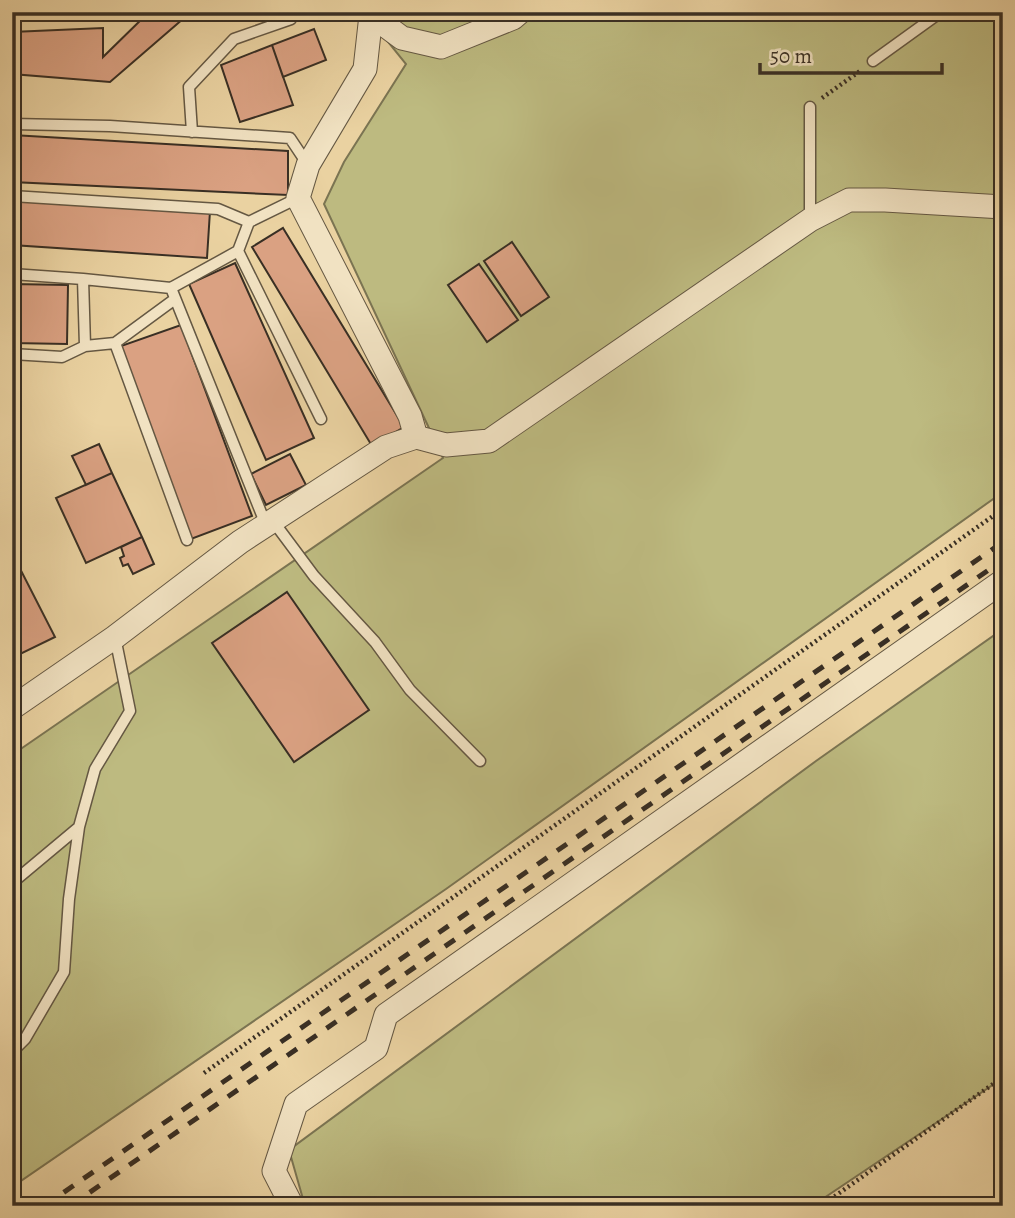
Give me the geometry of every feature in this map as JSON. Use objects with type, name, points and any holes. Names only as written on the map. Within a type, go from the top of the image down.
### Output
[{"type":"street","points":[[370,13],[402,38],[441,47],[513,18],[520,12]]},
{"type":"street","points":[[370,13],[365,69],[308,164],[298,198],[410,416],[416,437]]},
{"type":"street","points":[[12,708],[116,637],[240,542],[386,447],[416,437],[446,445],[489,441],[810,220],[849,200],[1003,207]]},
{"type":"street","points":[[292,1206],[274,1171],[296,1104],[376,1048],[386,1015],[1003,581]]},
{"type":"lane","points":[[873,61],[941,12]]},
{"type":"lane","points":[[192,132],[189,87],[234,40],[291,19]]},
{"type":"lane","points":[[810,107],[810,220]]},
{"type":"lane","points":[[12,124],[110,126],[290,138],[308,164]]},
{"type":"lane","points":[[12,196],[218,209],[248,222]]},
{"type":"lane","points":[[12,354],[62,357],[85,346],[115,343],[173,294],[239,251],[248,222],[298,198]]},
{"type":"lane","points":[[239,251],[321,419]]},
{"type":"lane","points":[[12,274],[83,279],[173,294]]},
{"type":"lane","points":[[83,279],[85,346]]},
{"type":"lane","points":[[173,294],[270,523],[375,642],[410,690],[480,761]]},
{"type":"lane","points":[[115,343],[187,540]]},
{"type":"lane","points":[[12,1052],[25,1039],[64,972],[69,899],[79,827],[95,769],[130,711],[116,637]]},
{"type":"lane","points":[[12,883],[79,827]]},
{"type":"path","points":[[810,107],[873,61]]},
{"type":"path","points":[[204,1073],[1003,509]]},
{"type":"path","points":[[821,1206],[1003,1077]]},
{"type":"shaded area","points":[[364,12],[1003,12],[1003,492],[446,889],[12,1187],[12,755],[443,458],[324,204],[344,162],[406,64]]},
{"type":"shaded area","points":[[1003,629],[1003,1078],[812,1206],[305,1206],[289,1150],[816,761]]},
{"type":"building","points":[[149,12],[191,12],[110,82],[12,74],[12,32],[103,28],[103,57]]},
{"type":"building","points":[[314,29],[326,60],[283,77],[272,45]]},
{"type":"building","points":[[272,45],[293,105],[240,122],[221,65]]},
{"type":"building","points":[[12,135],[288,151],[288,195],[12,182]]},
{"type":"building","points":[[12,199],[210,211],[207,258],[12,245]]},
{"type":"building","points":[[283,228],[404,427],[372,446],[252,247]]},
{"type":"building","points":[[512,242],[549,297],[521,316],[484,261]]},
{"type":"building","points":[[235,263],[314,438],[266,460],[189,284]]},
{"type":"building","points":[[479,264],[518,320],[487,342],[448,285]]},
{"type":"building","points":[[12,284],[68,285],[67,344],[12,343]]},
{"type":"building","points":[[181,325],[252,516],[191,539],[121,346]]},
{"type":"building","points":[[99,444],[112,473],[86,485],[72,456]]},
{"type":"building","points":[[290,454],[306,485],[266,505],[251,474]]},
{"type":"building","points":[[112,473],[142,537],[86,563],[56,498]]},
{"type":"building","points":[[142,537],[154,564],[133,574],[128,564],[123,566],[120,558],[124,556],[121,547]]},
{"type":"building","points":[[12,553],[55,637],[12,658]]},
{"type":"building","points":[[287,592],[369,710],[294,762],[212,643]]},
{"type":"railway","points":[[44,1206],[1003,542]]},
{"type":"railway","points":[[70,1206],[1003,560]]}]
